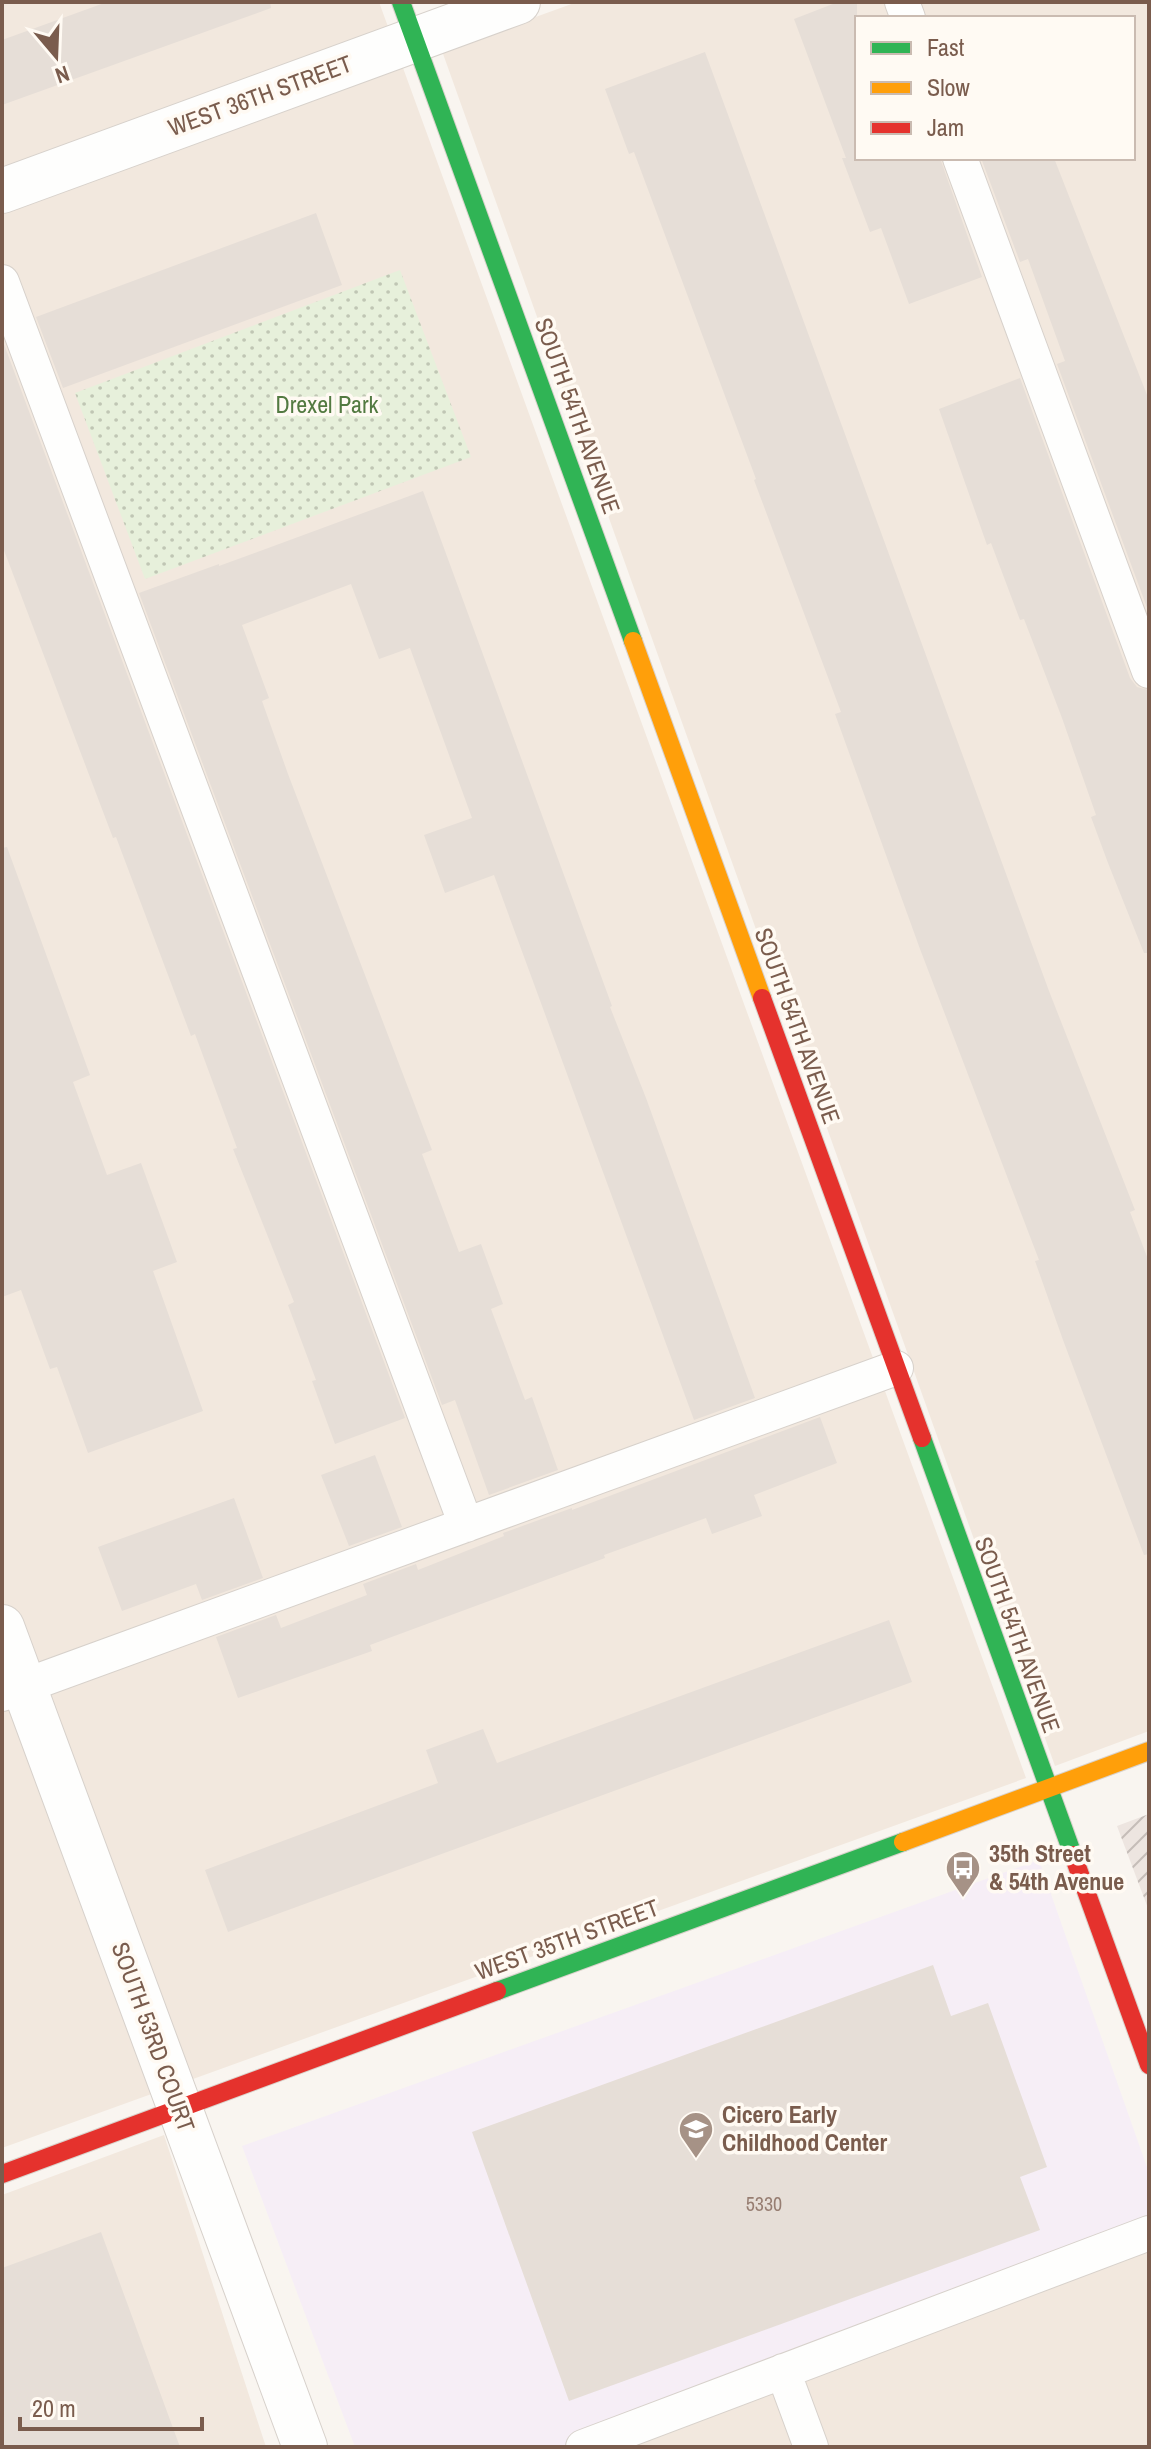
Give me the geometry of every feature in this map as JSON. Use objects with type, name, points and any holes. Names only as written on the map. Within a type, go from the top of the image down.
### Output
[{"type":"street","name":"WEST 36TH STREET","points":[[2,191],[408,21],[518,2]]},
{"type":"street","name":"SOUTH 54TH AVENUE","points":[[408,21],[1149,2065]]},
{"type":"street","name":"SOUTH 53RD COURT","points":[[2,1627],[13,1690],[179,2109],[305,2447]]},
{"type":"street","name":"WEST 35TH STREET","points":[[2,2174],[1149,1751]]},
{"type":"lane","points":[[961,160],[1149,671]]},
{"type":"lane","points":[[2,282],[466,1525]]},
{"type":"lane","points":[[13,1690],[896,1368]]},
{"type":"lane","points":[[583,2447],[1149,2233]]},
{"type":"lane","points":[[783,2371],[811,2447]]},
{"type":"shaded area","points":[[2,2],[379,2],[1026,1778],[2,2148]]},
{"type":"shaded area","points":[[577,2],[1149,2],[1149,1731],[1055,1766],[442,51]]},
{"type":"shaded area","points":[[1149,1814],[1149,1911],[1117,1826]]},
{"type":"shaded area","name":"Cicero Early Childhood Center","points":[[1039,1860],[1149,2173],[1149,2233],[583,2447],[355,2447],[242,2146]]},
{"type":"shaded area","points":[[164,2135],[266,2447],[2,2447],[2,2195]]},
{"type":"shaded area","points":[[1149,2233],[1149,2447],[583,2447]]},
{"type":"green space","name":"Drexel Park","points":[[400,270],[471,457],[145,579],[75,393]]},
{"type":"building","points":[[107,2],[270,2],[271,8],[2,105],[2,40]]},
{"type":"building","points":[[838,2],[857,2],[855,160],[941,160],[982,277],[909,304],[881,228],[870,232],[794,19]]},
{"type":"building","points":[[705,52],[1049,991],[1135,1210],[1130,1212],[1149,1262],[1149,1554],[1144,1555],[1063,1340],[1035,1261],[1039,1260],[920,949],[835,714],[841,712],[756,479],[634,152],[629,154],[605,89]]},
{"type":"building","points":[[982,160],[1055,160],[1149,400],[1149,613],[1057,364],[1065,361],[1028,259],[1020,262]]},
{"type":"building","points":[[316,213],[342,285],[63,388],[36,317]]},
{"type":"building","points":[[2,339],[405,1418],[335,1444],[312,1381],[316,1380],[288,1305],[294,1302],[233,1149],[237,1148],[195,1034],[191,1036],[2,545]]},
{"type":"building","points":[[1020,378],[1130,678],[1137,687],[1149,690],[1149,953],[1144,953],[1108,863],[1091,817],[1096,815],[1062,718],[1024,619],[1020,620],[991,543],[987,545],[939,409]]},
{"type":"building","points":[[423,491],[755,1398],[694,1420],[494,875],[445,893],[424,835],[472,818],[410,648],[379,659],[351,584],[242,625],[269,698],[262,701],[288,774],[432,1150],[422,1154],[459,1252],[481,1244],[503,1304],[491,1309],[525,1400],[532,1397],[558,1470],[489,1495],[455,1400],[442,1405],[139,593]]},
{"type":"building","points":[[7,847],[90,1075],[73,1082],[107,1175],[141,1163],[177,1262],[153,1271],[203,1411],[88,1453],[57,1367],[50,1369],[21,1290],[2,1297],[2,848]]},
{"type":"building","points":[[820,1417],[837,1463],[754,1495],[762,1516],[712,1534],[706,1518],[370,1645],[372,1651],[238,1698],[216,1637],[276,1615],[281,1628],[367,1595],[363,1584],[416,1564],[418,1570],[504,1536],[503,1533]]},
{"type":"building","points":[[375,1455],[402,1527],[349,1546],[321,1475]]},
{"type":"building","points":[[234,1498],[263,1578],[202,1600],[196,1584],[122,1611],[98,1547]]},
{"type":"building","points":[[889,1620],[912,1682],[228,1932],[205,1870],[438,1783],[426,1750],[483,1729],[497,1763]]},
{"type":"building","points":[[933,1965],[951,2016],[988,2003],[1047,2167],[1020,2177],[1040,2230],[569,2401],[472,2132]]},
{"type":"building","points":[[101,2232],[180,2447],[2,2447],[2,2268]]},
{"type":"traffic: fast","points":[[401,2],[633,641]]},
{"type":"traffic: fast","points":[[922,1438],[1073,1855]]},
{"type":"traffic: fast","points":[[497,1991],[903,1842]]},
{"type":"traffic: slow","points":[[633,641],[762,998]]},
{"type":"traffic: slow","points":[[903,1842],[1149,1751]]},
{"type":"traffic: jam","points":[[762,998],[922,1438]]},
{"type":"traffic: jam","points":[[1073,1855],[1149,2065]]},
{"type":"traffic: jam","points":[[2,2174],[497,1991]]},
{"type":"place","name":"35th Street & 54th Avenue","points":[[963,1899]]},
{"type":"place","name":"Cicero Early Childhood Center","points":[[696,2160]]}]
